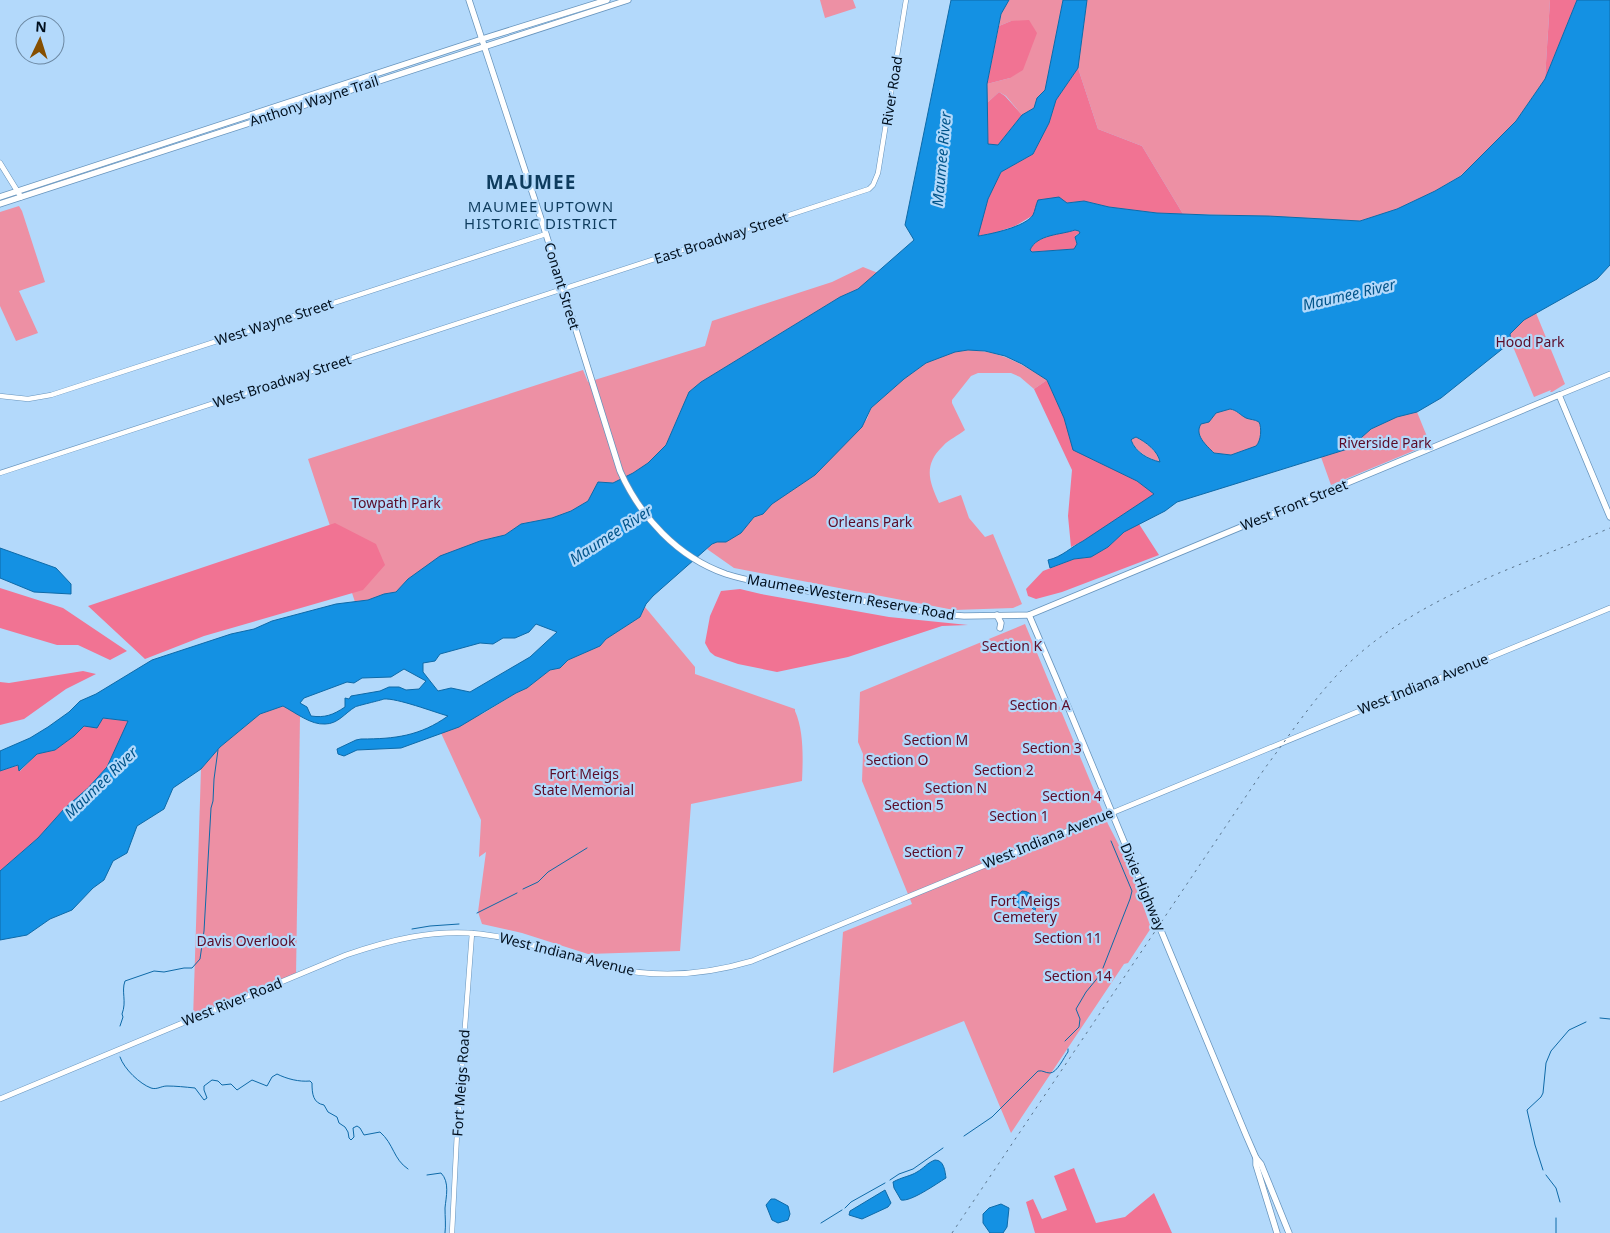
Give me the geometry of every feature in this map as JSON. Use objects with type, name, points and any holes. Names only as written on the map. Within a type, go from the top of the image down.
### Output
[{"type":"main road","name":"Conant Street","points":[[469,0],[546,234],[616,460],[632,496],[649,519],[673,543],[706,565]]},
{"type":"main road","name":"Anthony Wayne Trail","points":[[0,204],[19,194],[482,39],[607,0]]},
{"type":"main road","name":"Anthony Wayne Trail","points":[[0,197],[19,194],[628,0]]},
{"type":"main road","points":[[0,163],[19,194]]},
{"type":"main road","points":[[1610,374],[1559,395],[1610,517]]},
{"type":"main road","name":"West Front Street","points":[[1029,615],[1559,395]]},
{"type":"main road","name":"Maumee-Western Reserve Road","points":[[706,565],[724,574],[748,580],[951,616],[1029,615]]},
{"type":"main road","name":"West Indiana Avenue","points":[[472,934],[513,940],[623,970],[652,974],[677,974],[720,970],[769,955],[1610,608]]},
{"type":"main road","points":[[997,615],[1001,622],[1000,628]]},
{"type":"main road","name":"Dixie Highway","points":[[1029,615],[1289,1233]]},
{"type":"main road","name":"West River Road","points":[[0,1099],[346,955],[382,943],[415,936],[442,933],[472,934]]},
{"type":"main road","name":"Dixie Highway","points":[[1256,1158],[1256,1165],[1277,1233]]},
{"type":"street","name":"River Road","points":[[876,181],[906,0]]},
{"type":"street","name":"East Broadway Street","points":[[563,290],[865,191],[876,181]]},
{"type":"street","name":"West Wayne Street","points":[[0,396],[28,398],[50,395],[546,234]]},
{"type":"street","name":"West Broadway Street","points":[[0,473],[563,290]]},
{"type":"street","name":"Fort Meigs Road","points":[[452,1233],[472,934]]},
{"type":"green space","points":[[820,0],[853,0],[856,8],[825,18]]},
{"type":"green space","points":[[1009,0],[1063,0],[1045,90],[1037,98],[1034,108],[1022,115],[1006,96],[999,92],[987,103],[987,84],[1010,78],[1011,21],[999,26],[1001,14]]},
{"type":"green space","points":[[1087,0],[1550,0],[1545,79],[1516,121],[1489,150],[1460,176],[1435,191],[1397,209],[1360,221],[1183,214],[1142,146],[1098,129],[1078,68]]},
{"type":"green space","points":[[19,206],[45,282],[19,291],[38,333],[16,341],[0,306],[0,212]]},
{"type":"green space","name":"Towpath Park","points":[[863,267],[878,273],[858,289],[840,297],[701,382],[689,392],[666,445],[648,463],[633,473],[613,483],[598,482],[588,501],[571,511],[552,518],[521,524],[505,535],[480,541],[408,579],[396,592],[355,602],[308,459],[583,370],[588,382],[705,346],[712,321],[832,282]]},
{"type":"green space","name":"Hood Park","points":[[1536,313],[1565,384],[1552,392],[1550,392],[1551,390],[1534,397],[1509,334],[1524,320]]},
{"type":"green space","name":"Orleans Park","points":[[968,350],[1000,355],[1028,368],[1047,380],[1034,389],[1020,377],[1011,373],[978,373],[971,376],[952,400],[965,430],[943,446],[930,467],[931,480],[939,503],[961,495],[969,518],[985,537],[993,534],[1022,604],[1013,608],[954,610],[734,568],[707,549],[712,544],[726,542],[740,533],[754,517],[763,514],[772,504],[815,475],[867,419],[871,408],[904,379],[926,363],[955,352]]},
{"type":"green space","points":[[1230,409],[1246,418],[1259,422],[1261,431],[1258,444],[1231,455],[1213,453],[1202,440],[1199,427],[1201,423],[1209,422],[1216,413]]},
{"type":"green space","name":"Riverside Park","points":[[1417,412],[1430,444],[1331,485],[1321,457],[1354,447],[1371,429],[1397,417]]},
{"type":"green space","points":[[1136,437],[1154,451],[1159,462],[1146,456],[1136,448],[1131,439]]},
{"type":"green space","name":"Fort Meigs State Memorial","points":[[645,607],[695,667],[695,674],[795,709],[800,727],[803,754],[802,781],[691,804],[680,951],[588,954],[522,933],[482,924],[478,912],[486,852],[479,857],[481,820],[441,733],[484,713],[527,688],[550,670],[560,668],[568,660],[600,646],[606,639],[640,617]]},
{"type":"green space","name":"Fort Meigs Cemetery","points":[[1025,624],[1108,824],[1128,863],[1151,928],[1128,963],[1124,964],[1011,1133],[964,1021],[833,1073],[843,932],[912,904],[862,781],[863,754],[858,742],[860,692]]},
{"type":"green space","name":"Davis Overlook","points":[[283,706],[300,716],[296,976],[193,1019],[201,769],[220,747],[260,714]]},
{"type":"shaded area","points":[[1550,0],[1577,0],[1545,79]]},
{"type":"shaded area","points":[[1029,20],[1037,33],[1023,70],[1010,78],[987,84],[999,26],[1011,21]]},
{"type":"shaded area","points":[[1078,68],[1098,129],[1142,146],[1183,214],[1109,207],[1084,201],[1067,203],[1032,216],[1015,226],[977,236],[988,199],[1001,172],[1033,154],[1049,123],[1056,100]]},
{"type":"shaded area","points":[[999,92],[1022,115],[998,145],[988,145],[987,103]]},
{"type":"shaded area","points":[[1075,230],[1080,233],[1076,235],[1077,244],[1074,249],[1032,252],[1030,250],[1033,245],[1043,238]]},
{"type":"shaded area","points":[[1047,380],[1064,418],[1074,450],[1136,480],[1155,494],[1071,547],[1068,516],[1072,470],[1034,389]]},
{"type":"shaded area","points":[[335,523],[376,544],[385,565],[363,590],[204,636],[145,659],[88,606]]},
{"type":"shaded area","points":[[1139,524],[1159,555],[1062,592],[1036,599],[1028,596],[1026,589],[1043,571],[1074,559],[1091,557],[1108,547],[1124,532]]},
{"type":"shaded area","points":[[0,588],[63,608],[127,651],[110,660],[78,645],[57,645],[0,628]]},
{"type":"shaded area","points":[[740,589],[889,617],[968,625],[942,626],[848,657],[777,672],[738,664],[715,656],[710,652],[705,643],[710,616],[721,591]]},
{"type":"shaded area","points":[[83,671],[96,674],[66,689],[24,719],[0,725],[0,682],[9,683]]},
{"type":"shaded area","points":[[102,718],[129,721],[107,767],[88,788],[64,809],[38,838],[0,871],[0,771],[19,765],[20,771],[37,754],[55,750],[74,736],[84,725]]},
{"type":"shaded area","points":[[1074,1168],[1096,1223],[1125,1217],[1154,1193],[1172,1233],[1035,1233],[1026,1202],[1033,1199],[1042,1219],[1067,1210],[1054,1176]]},
{"type":"water","name":"Maumee River","points":[[951,0],[1009,0],[1001,14],[987,84],[988,144],[998,145],[1022,115],[1034,108],[1037,98],[1045,90],[1063,0],[1087,0],[1078,68],[1056,100],[1049,123],[1033,154],[1001,172],[988,199],[978,236],[991,234],[1023,223],[1033,215],[1038,200],[1059,197],[1067,203],[1084,201],[1109,207],[1157,213],[1360,221],[1397,209],[1461,176],[1516,121],[1545,79],[1577,0],[1610,0],[1610,265],[1597,279],[1524,320],[1510,334],[1511,342],[1441,398],[1417,412],[1397,417],[1371,429],[1354,447],[1177,502],[1165,511],[1124,532],[1108,547],[1091,557],[1074,559],[1050,568],[1048,560],[1053,559],[1083,541],[1154,494],[1137,481],[1073,450],[1064,418],[1047,380],[1005,356],[985,351],[968,350],[955,352],[926,363],[904,379],[871,408],[862,427],[815,475],[772,504],[763,514],[754,517],[741,533],[726,542],[712,544],[653,596],[646,604],[640,617],[606,639],[600,646],[568,660],[560,668],[550,670],[527,688],[459,727],[401,748],[357,750],[344,756],[338,754],[337,749],[361,739],[407,735],[438,723],[448,716],[390,699],[355,707],[330,724],[314,723],[283,706],[260,714],[220,747],[201,769],[173,788],[164,809],[137,826],[127,853],[113,861],[104,880],[93,888],[72,910],[50,919],[27,935],[0,940],[0,871],[38,838],[64,809],[88,788],[107,767],[128,721],[103,718],[97,728],[84,726],[55,750],[37,754],[19,771],[18,765],[0,771],[0,751],[30,738],[69,712],[80,701],[96,694],[152,660],[231,634],[254,629],[272,621],[336,604],[368,600],[396,592],[408,579],[440,556],[480,541],[505,535],[521,524],[552,518],[571,511],[588,501],[598,482],[613,483],[648,463],[666,445],[689,392],[701,382],[840,297],[858,289],[914,240],[905,225]],"holes":[[[1075,230],[1080,233],[1075,237],[1077,244],[1074,249],[1032,252],[1030,250],[1038,241]],[[1230,409],[1237,411],[1246,418],[1259,422],[1260,434],[1256,446],[1231,455],[1214,453],[1202,440],[1199,428],[1201,424],[1209,422],[1216,413]],[[1136,437],[1147,444],[1157,454],[1160,462],[1139,452],[1131,440]],[[536,624],[557,632],[530,657],[470,692],[451,688],[438,691],[423,672],[423,663],[435,661],[440,654],[480,643],[493,644],[503,638],[515,638],[529,632]],[[404,669],[426,681],[419,689],[406,690],[399,687],[389,687],[380,691],[351,696],[349,699],[345,698],[345,707],[333,714],[321,717],[311,716],[307,707],[300,703],[304,698],[347,682],[354,683],[362,678],[391,677]]]},
{"type":"water","points":[[0,548],[56,568],[71,584],[71,594],[34,592],[0,578]]},
{"type":"water","points":[[1022,891],[1026,891],[1033,898],[1035,911],[1030,906],[1021,909],[1016,906],[1014,902],[1015,897]]},
{"type":"water","points":[[935,1160],[942,1164],[946,1178],[917,1196],[901,1200],[894,1188],[893,1182],[915,1173]]},
{"type":"water","points":[[885,1190],[891,1203],[888,1207],[862,1219],[849,1215],[850,1211]]},
{"type":"water","points":[[771,1199],[775,1199],[788,1206],[790,1214],[788,1220],[778,1223],[772,1220],[766,1205]]},
{"type":"water","points":[[1001,1204],[1009,1208],[1007,1227],[1003,1233],[990,1233],[983,1223],[983,1214],[989,1208]]},
{"type":"waterway","points":[[120,1026],[123,1017],[125,981],[154,971],[164,972],[192,968],[200,959],[204,931],[211,808],[218,750]]},
{"type":"waterway","points":[[1103,968],[1132,891],[1111,841]]},
{"type":"waterway","points":[[523,889],[538,882],[548,872],[587,848]]},
{"type":"waterway","points":[[477,913],[517,893]]},
{"type":"waterway","points":[[412,929],[459,924]]},
{"type":"waterway","points":[[1065,1041],[1079,1027],[1080,1019],[1076,1009],[1086,992],[1100,975]]},
{"type":"waterway","points":[[1600,1018],[1610,1019]]},
{"type":"waterway","points":[[1543,1170],[1527,1110],[1543,1093],[1546,1063],[1551,1051],[1569,1030],[1586,1022]]},
{"type":"waterway","points":[[964,1136],[992,1117],[1038,1071],[1053,1072],[1068,1052],[1068,1049]]},
{"type":"waterway","points":[[120,1057],[137,1080],[147,1086],[153,1088],[167,1086],[195,1088],[204,1100],[207,1098],[204,1086],[212,1080],[218,1081],[222,1085],[231,1084],[237,1090],[252,1080],[267,1086],[272,1077],[277,1074],[293,1080],[310,1081],[315,1100],[324,1105],[328,1112],[337,1117],[339,1123],[345,1127],[351,1140],[354,1137],[353,1128],[357,1126],[364,1135],[380,1132],[388,1141],[399,1161],[408,1169]]},
{"type":"waterway","points":[[890,1180],[899,1174],[913,1169],[943,1148]]},
{"type":"waterway","points":[[427,1175],[441,1173],[446,1181],[445,1233]]},
{"type":"waterway","points":[[1546,1175],[1556,1188],[1560,1202]]},
{"type":"waterway","points":[[845,1208],[851,1202],[885,1183]]},
{"type":"waterway","points":[[821,1223],[842,1210]]},
{"type":"waterway","points":[[1556,1218],[1556,1233]]},
{"type":"railway","points":[[952,1233],[1265,768],[1337,675],[1366,649],[1397,626],[1430,606],[1501,572],[1610,528]]},
{"type":"district","name":"MAUMEE","points":[[531,182]]},
{"type":"district","name":"MAUMEE UPTOWN HISTORIC DISTRICT","points":[[541,216]]},
{"type":"park label","name":"Section K","points":[[1012,646]]},
{"type":"park label","name":"Section A","points":[[1040,705]]},
{"type":"park label","name":"Section M","points":[[936,740]]},
{"type":"park label","name":"Section 3","points":[[1052,748]]},
{"type":"park label","name":"Section O","points":[[897,760]]},
{"type":"park label","name":"Section 2","points":[[1004,770]]},
{"type":"park label","name":"Section N","points":[[956,788]]},
{"type":"park label","name":"Section 4","points":[[1072,796]]},
{"type":"park label","name":"Section 5","points":[[914,805]]},
{"type":"park label","name":"Section 1","points":[[1019,816]]},
{"type":"park label","name":"Section 7","points":[[934,852]]},
{"type":"park label","name":"Section 11","points":[[1068,938]]},
{"type":"park label","name":"Section 14","points":[[1078,976]]}]
